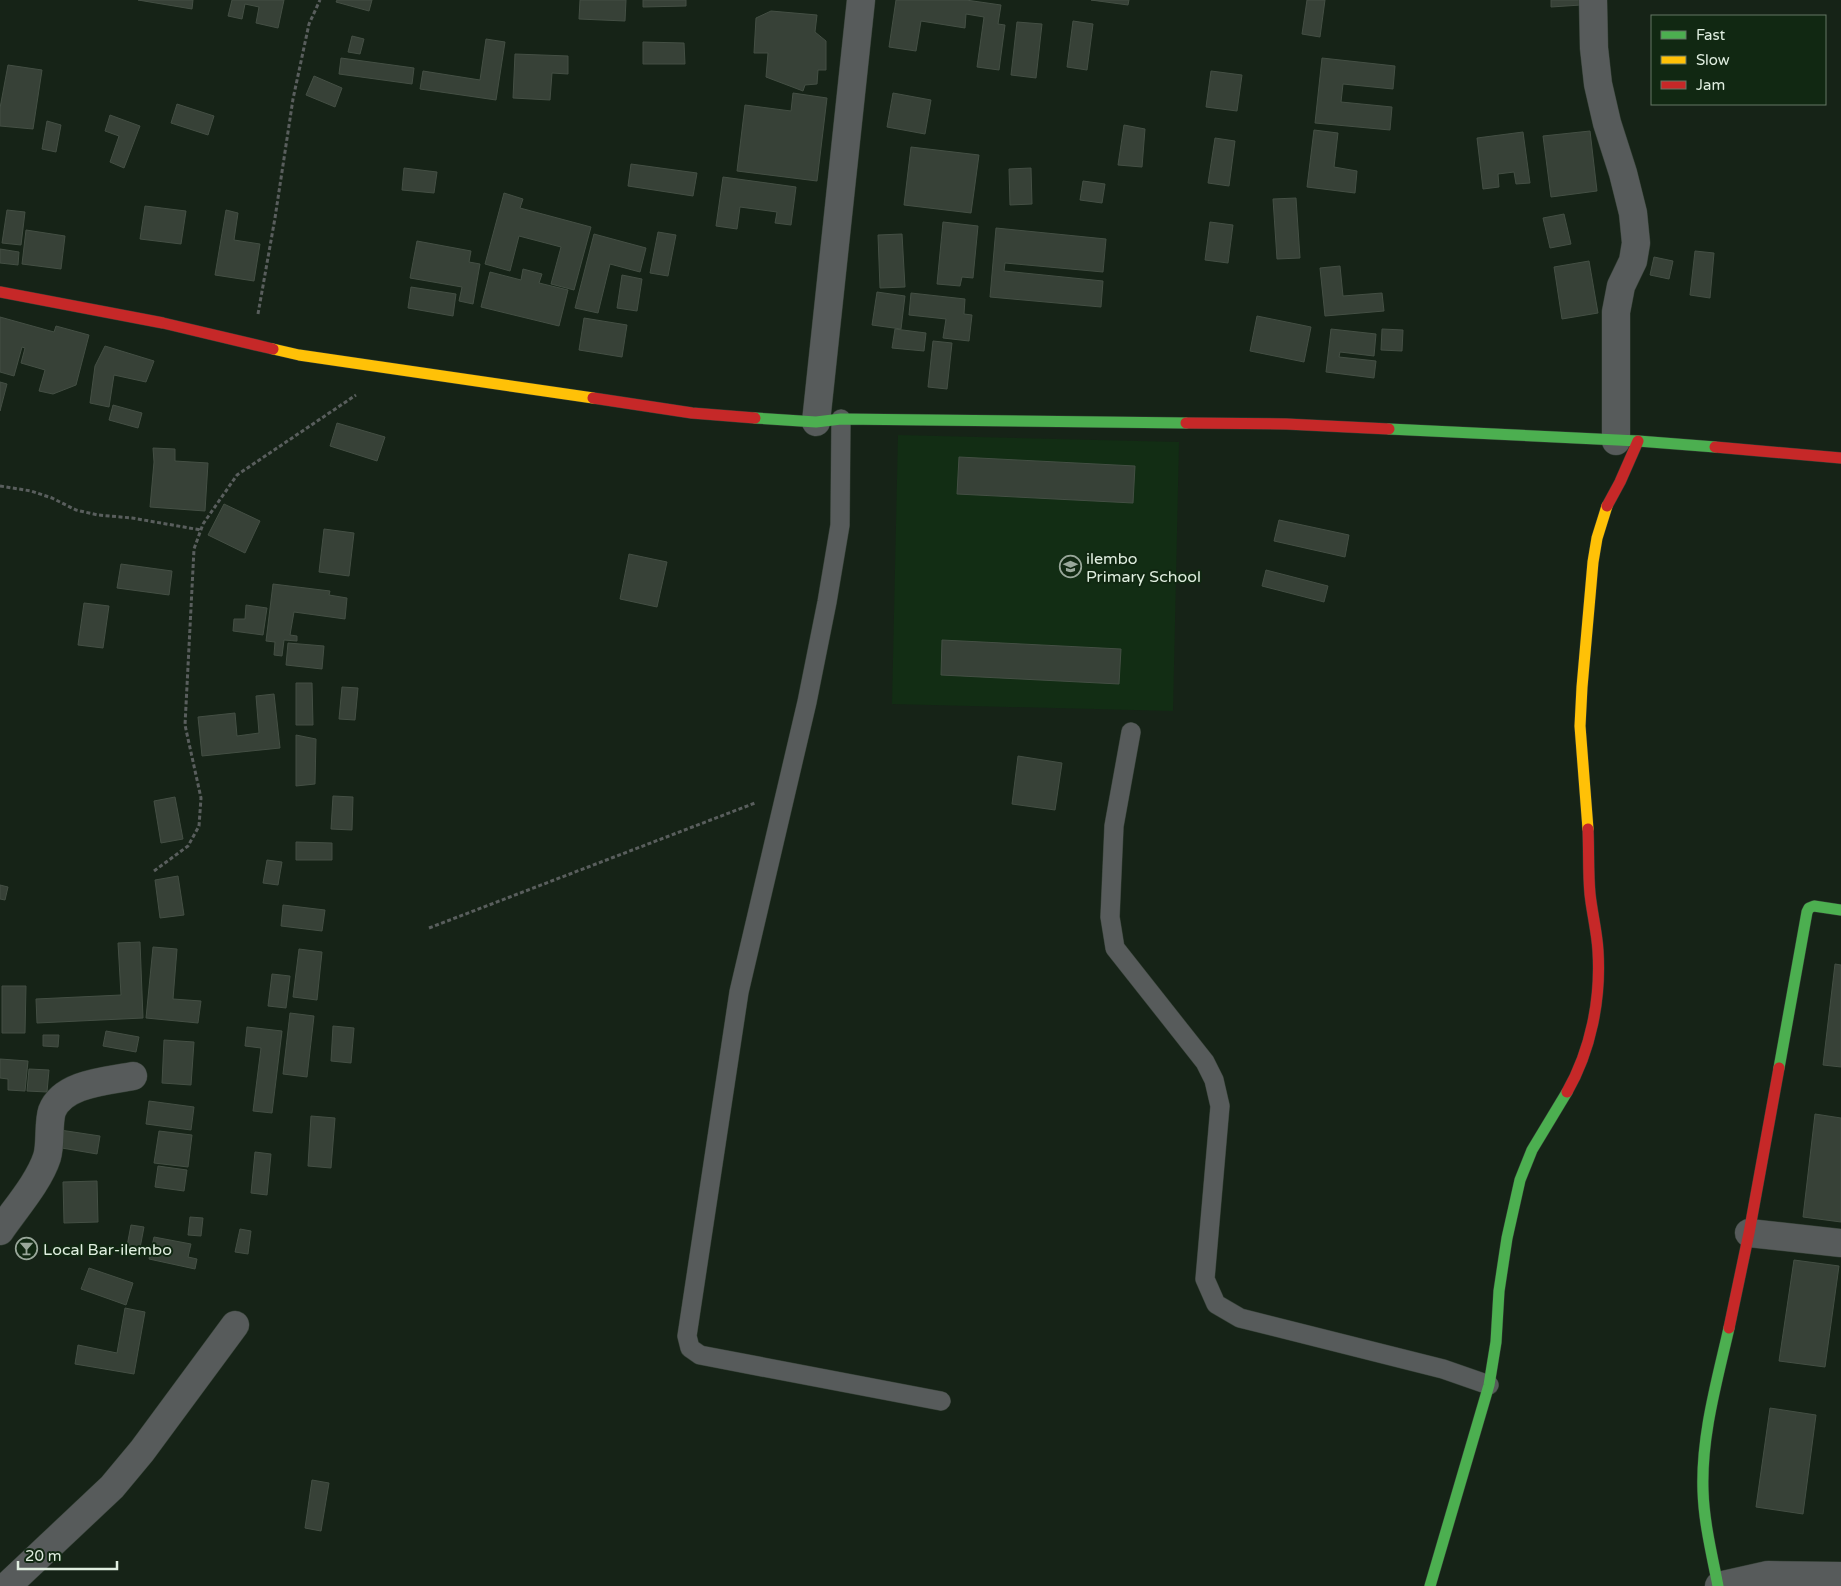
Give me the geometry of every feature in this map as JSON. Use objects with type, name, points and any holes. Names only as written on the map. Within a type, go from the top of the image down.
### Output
[{"type":"street","points":[[829,420],[861,0]]},
{"type":"street","points":[[1430,1586],[1489,1385],[1496,1342],[1499,1291],[1506,1238],[1520,1180],[1532,1150],[1574,1079],[1588,1041],[1597,1004],[1598,952],[1590,893],[1587,812],[1580,726],[1582,687],[1596,538],[1606,507],[1620,482],[1627,441],[1616,312],[1622,286],[1633,261],[1636,244],[1631,205],[1607,123],[1598,84],[1594,48],[1593,0]]},
{"type":"street","points":[[0,292],[163,323],[299,355],[692,413],[829,420],[1286,424],[1627,441],[1841,458]]},
{"type":"street","points":[[1841,910],[1814,906],[1806,912],[1749,1233],[1705,1439],[1702,1491],[1710,1545],[1719,1586],[1768,1575],[1841,1576]]},
{"type":"street","points":[[0,1231],[39,1175],[48,1156],[52,1111],[60,1100],[76,1088],[133,1076]]},
{"type":"street","points":[[1749,1233],[1841,1243]]},
{"type":"street","points":[[7,1586],[112,1488],[142,1451],[235,1325]]},
{"type":"lane","points":[[829,420],[840,525],[827,602],[786,791],[739,992],[687,1336],[690,1348],[700,1355],[941,1401]]},
{"type":"lane","points":[[1132,732],[1114,826],[1110,917],[1114,948],[1205,1062],[1214,1080],[1220,1106],[1205,1279],[1216,1304],[1240,1318],[1443,1369],[1489,1385]]},
{"type":"path","points":[[253,344],[293,99],[309,24],[320,0]]},
{"type":"path","points":[[154,871],[188,846],[199,826],[201,798],[185,725],[194,549],[203,524],[237,476],[395,369]]},
{"type":"path","points":[[0,486],[31,491],[52,498],[76,510],[98,515],[132,518],[201,530]]},
{"type":"path","points":[[429,928],[786,791]]},
{"type":"shaded area","points":[[898,435],[1179,442],[1173,711],[892,704]]},
{"type":"building","points":[[138,0],[193,0],[192,9]]},
{"type":"building","points":[[232,0],[284,0],[278,28],[256,23],[259,7],[245,4],[242,19],[228,16]]},
{"type":"building","points":[[337,0],[372,0],[369,11],[336,2]]},
{"type":"building","points":[[580,0],[626,0],[625,21],[579,19]]},
{"type":"building","points":[[643,0],[686,0],[686,6],[643,7]]},
{"type":"building","points":[[896,0],[966,0],[1001,5],[998,24],[1005,25],[999,70],[977,67],[984,17],[966,14],[965,28],[921,21],[916,51],[889,47]]},
{"type":"building","points":[[1091,0],[1129,0],[1128,5]]},
{"type":"building","points":[[1307,0],[1325,0],[1320,37],[1302,34]]},
{"type":"building","points":[[1551,0],[1580,0],[1581,5],[1551,7]]},
{"type":"building","points":[[771,11],[817,15],[815,32],[826,41],[826,70],[818,70],[817,84],[805,85],[803,91],[766,77],[768,53],[754,53],[756,18]]},
{"type":"building","points":[[1073,21],[1093,24],[1087,70],[1067,67]]},
{"type":"building","points":[[1017,22],[1042,24],[1036,78],[1011,75]]},
{"type":"building","points":[[352,36],[364,39],[360,54],[348,52]]},
{"type":"building","points":[[486,39],[505,42],[496,100],[420,89],[423,71],[480,80]]},
{"type":"building","points":[[643,42],[684,43],[685,64],[643,64]]},
{"type":"building","points":[[515,54],[568,56],[568,74],[552,73],[550,100],[513,98]]},
{"type":"building","points":[[341,58],[414,68],[412,84],[339,74]]},
{"type":"building","points":[[1322,58],[1395,66],[1393,89],[1343,84],[1341,102],[1392,107],[1390,130],[1315,123]]},
{"type":"building","points":[[8,65],[42,70],[33,129],[0,126],[0,108]]},
{"type":"building","points":[[1211,71],[1242,75],[1237,111],[1206,107]]},
{"type":"building","points":[[314,76],[342,88],[335,107],[306,95]]},
{"type":"building","points":[[793,93],[827,98],[817,181],[737,171],[745,105],[791,111]]},
{"type":"building","points":[[893,93],[931,100],[925,134],[887,127]]},
{"type":"building","points":[[177,104],[214,116],[208,135],[171,123]]},
{"type":"building","points":[[110,115],[140,126],[124,168],[110,162],[119,136],[105,131]]},
{"type":"building","points":[[47,121],[61,125],[56,152],[42,149]]},
{"type":"building","points":[[1124,125],[1145,129],[1142,167],[1118,165]]},
{"type":"building","points":[[1314,130],[1338,133],[1334,167],[1357,171],[1355,193],[1307,187]]},
{"type":"building","points":[[1590,131],[1597,191],[1551,197],[1543,136]]},
{"type":"building","points":[[1523,132],[1530,183],[1516,184],[1514,172],[1498,174],[1499,187],[1483,189],[1477,138]]},
{"type":"building","points":[[1215,138],[1235,141],[1229,186],[1208,183]]},
{"type":"building","points":[[911,147],[979,155],[971,213],[904,205]]},
{"type":"building","points":[[631,164],[697,173],[693,196],[628,186]]},
{"type":"building","points":[[404,168],[437,172],[434,193],[402,190]]},
{"type":"building","points":[[1031,168],[1032,204],[1010,205],[1009,169]]},
{"type":"building","points":[[723,177],[796,187],[791,225],[775,223],[777,212],[740,207],[737,229],[716,226]]},
{"type":"building","points":[[1083,181],[1105,184],[1102,203],[1080,200]]},
{"type":"building","points":[[504,193],[523,199],[520,208],[591,227],[574,290],[551,284],[561,247],[519,236],[510,271],[485,264]]},
{"type":"building","points":[[1296,198],[1300,258],[1277,259],[1273,199]]},
{"type":"building","points":[[145,206],[186,211],[181,244],[140,239]]},
{"type":"building","points":[[7,210],[25,212],[21,245],[2,243]]},
{"type":"building","points":[[226,210],[238,213],[234,240],[260,244],[254,281],[215,275]]},
{"type":"building","points":[[1564,214],[1571,244],[1550,248],[1543,218]]},
{"type":"building","points":[[943,222],[978,226],[973,278],[962,277],[960,286],[937,284]]},
{"type":"building","points":[[1210,222],[1233,225],[1228,263],[1205,260]]},
{"type":"building","points":[[996,228],[1106,239],[1103,272],[1005,263],[1004,271],[1103,281],[1101,307],[990,297]]},
{"type":"building","points":[[26,230],[65,236],[61,269],[22,264]]},
{"type":"building","points":[[658,232],[676,235],[668,276],[650,273]]},
{"type":"building","points":[[594,234],[646,248],[640,272],[610,264],[598,313],[575,308]]},
{"type":"building","points":[[902,234],[905,287],[880,288],[878,235]]},
{"type":"building","points":[[417,241],[471,251],[469,262],[480,264],[473,304],[459,301],[462,287],[410,278]]},
{"type":"building","points":[[0,249],[19,252],[18,265],[0,263]]},
{"type":"building","points":[[1695,251],[1714,253],[1710,298],[1690,295]]},
{"type":"building","points":[[1654,257],[1673,261],[1669,279],[1650,275]]},
{"type":"building","points":[[1589,261],[1598,313],[1562,319],[1554,267]]},
{"type":"building","points":[[1340,266],[1343,296],[1382,293],[1384,311],[1325,316],[1320,268]]},
{"type":"building","points":[[523,269],[542,274],[539,283],[568,290],[559,326],[481,307],[490,272],[521,280]]},
{"type":"building","points":[[622,275],[642,279],[637,311],[617,308]]},
{"type":"building","points":[[411,287],[456,294],[453,316],[408,308]]},
{"type":"building","points":[[877,292],[905,296],[901,329],[872,325]]},
{"type":"building","points":[[911,293],[965,299],[964,314],[972,315],[969,341],[943,338],[946,319],[909,315]]},
{"type":"building","points":[[1257,316],[1311,327],[1304,362],[1250,351]]},
{"type":"building","points":[[0,317],[54,332],[56,326],[89,335],[76,385],[53,394],[39,391],[45,370],[21,363],[25,348],[22,347],[14,376],[0,372]]},
{"type":"building","points":[[584,318],[627,325],[622,357],[579,350]]},
{"type":"building","points":[[895,329],[926,333],[924,351],[892,348]]},
{"type":"building","points":[[1331,329],[1376,334],[1374,356],[1340,352],[1339,357],[1376,361],[1374,378],[1326,372]]},
{"type":"building","points":[[1382,329],[1403,330],[1402,351],[1381,350]]},
{"type":"building","points":[[933,341],[952,343],[947,389],[928,387]]},
{"type":"building","points":[[105,346],[154,361],[146,382],[114,375],[109,407],[90,403],[95,366]]},
{"type":"building","points":[[0,382],[7,384],[0,411]]},
{"type":"building","points":[[113,405],[142,413],[138,428],[109,420]]},
{"type":"building","points":[[337,423],[385,437],[377,461],[330,446]]},
{"type":"building","points":[[153,448],[175,449],[175,461],[208,463],[205,511],[150,507],[154,462]]},
{"type":"building","points":[[959,457],[1135,466],[1133,503],[957,494]]},
{"type":"building","points":[[224,504],[260,521],[245,553],[208,535]]},
{"type":"building","points":[[1279,520],[1349,535],[1345,557],[1274,541]]},
{"type":"building","points":[[324,529],[354,533],[349,576],[319,572]]},
{"type":"building","points":[[629,554],[667,562],[657,607],[620,599]]},
{"type":"building","points":[[121,564],[172,571],[169,595],[117,588]]},
{"type":"building","points":[[1266,570],[1328,586],[1324,602],[1262,586]]},
{"type":"building","points":[[273,584],[330,591],[329,595],[347,598],[345,619],[294,612],[290,635],[297,636],[297,641],[284,640],[282,656],[274,655],[275,642],[266,641]]},
{"type":"building","points":[[84,603],[109,606],[103,648],[78,645]]},
{"type":"building","points":[[246,605],[267,608],[263,635],[233,631],[234,619],[245,619]]},
{"type":"building","points":[[942,640],[1121,649],[1119,684],[941,675]]},
{"type":"building","points":[[288,643],[324,646],[322,669],[286,665]]},
{"type":"building","points":[[296,683],[312,683],[313,725],[296,725]]},
{"type":"building","points":[[342,687],[358,688],[355,720],[339,719]]},
{"type":"building","points":[[274,694],[280,748],[202,756],[198,717],[235,713],[237,736],[259,733],[256,696]]},
{"type":"building","points":[[296,735],[316,739],[315,784],[296,786]]},
{"type":"building","points":[[1018,756],[1062,763],[1055,810],[1012,804]]},
{"type":"building","points":[[333,796],[353,797],[352,830],[331,829]]},
{"type":"building","points":[[175,797],[183,839],[161,843],[154,801]]},
{"type":"building","points":[[296,842],[332,843],[332,860],[296,860]]},
{"type":"building","points":[[267,860],[282,862],[278,885],[263,883]]},
{"type":"building","points":[[178,876],[184,915],[160,918],[155,880]]},
{"type":"building","points":[[0,885],[8,887],[5,900],[0,899]]},
{"type":"building","points":[[283,905],[325,910],[322,931],[281,926]]},
{"type":"building","points":[[140,942],[143,1018],[37,1023],[36,999],[121,995],[118,943]]},
{"type":"building","points":[[153,947],[177,949],[173,999],[201,1001],[198,1023],[146,1018]]},
{"type":"building","points":[[299,949],[322,952],[317,1000],[293,997]]},
{"type":"building","points":[[1835,964],[1841,965],[1841,1067],[1823,1065]]},
{"type":"building","points":[[272,974],[290,976],[286,1008],[268,1006]]},
{"type":"building","points":[[2,986],[26,986],[25,1033],[2,1033]]},
{"type":"building","points":[[290,1013],[314,1016],[307,1077],[283,1074]]},
{"type":"building","points":[[333,1026],[354,1028],[351,1063],[331,1061]]},
{"type":"building","points":[[247,1027],[282,1031],[272,1113],[253,1111],[261,1048],[245,1046]]},
{"type":"building","points":[[106,1031],[139,1037],[136,1052],[103,1046]]},
{"type":"building","points":[[43,1035],[59,1035],[58,1047],[43,1046]]},
{"type":"building","points":[[164,1040],[194,1042],[191,1085],[162,1083]]},
{"type":"building","points":[[0,1059],[28,1061],[25,1091],[8,1090],[8,1079],[0,1078]]},
{"type":"building","points":[[29,1069],[49,1070],[47,1092],[27,1091]]},
{"type":"building","points":[[149,1101],[194,1107],[191,1130],[146,1124]]},
{"type":"building","points":[[1815,1114],[1841,1118],[1841,1222],[1803,1217]]},
{"type":"building","points":[[311,1116],[335,1118],[331,1168],[308,1166]]},
{"type":"building","points":[[60,1130],[100,1136],[97,1154],[56,1147]]},
{"type":"building","points":[[159,1131],[192,1135],[188,1167],[154,1163]]},
{"type":"building","points":[[255,1152],[271,1154],[267,1195],[251,1193]]},
{"type":"building","points":[[158,1166],[187,1170],[184,1191],[155,1187]]},
{"type":"building","points":[[97,1181],[98,1222],[64,1223],[63,1182]]},
{"type":"building","points":[[190,1217],[203,1218],[201,1236],[188,1235]]},
{"type":"building","points":[[131,1225],[144,1227],[140,1248],[127,1246]]},
{"type":"building","points":[[240,1229],[251,1231],[248,1254],[235,1252]]},
{"type":"building","points":[[154,1237],[191,1244],[188,1257],[197,1259],[195,1269],[149,1259]]},
{"type":"building","points":[[1794,1260],[1839,1266],[1825,1367],[1779,1361]]},
{"type":"building","points":[[89,1268],[133,1283],[126,1305],[81,1289]]},
{"type":"building","points":[[125,1308],[145,1312],[134,1374],[75,1364],[78,1345],[117,1353]]},
{"type":"building","points":[[1770,1408],[1816,1415],[1803,1514],[1756,1507]]},
{"type":"building","points":[[312,1480],[329,1483],[321,1531],[305,1528]]},
{"type":"traffic: fast","points":[[755,418],[816,422],[841,419],[1186,423]]},
{"type":"traffic: fast","points":[[1389,429],[1638,441],[1715,447]]},
{"type":"traffic: fast","points":[[1779,1068],[1807,912],[1809,908],[1814,906],[1841,910]]},
{"type":"traffic: fast","points":[[1430,1586],[1489,1385],[1496,1342],[1499,1291],[1507,1238],[1520,1180],[1532,1150],[1567,1092]]},
{"type":"traffic: fast","points":[[1718,1586],[1705,1515],[1703,1470],[1707,1429],[1729,1328]]},
{"type":"traffic: slow","points":[[273,349],[299,355],[593,398]]},
{"type":"traffic: slow","points":[[1588,829],[1580,726],[1582,687],[1593,562],[1597,538],[1607,506]]},
{"type":"traffic: jam","points":[[0,292],[163,323],[273,349]]},
{"type":"traffic: jam","points":[[593,398],[692,413],[755,418]]},
{"type":"traffic: jam","points":[[1186,423],[1286,424],[1389,429]]},
{"type":"traffic: jam","points":[[1607,506],[1638,441]]},
{"type":"traffic: jam","points":[[1715,447],[1841,458]]},
{"type":"traffic: jam","points":[[1567,1092],[1588,1042],[1593,1024],[1598,987],[1598,951],[1590,894],[1588,829]]},
{"type":"traffic: jam","points":[[1729,1328],[1749,1233],[1779,1068]]},
{"type":"place","name":"ilembo Primary School","points":[[1070,567]]},
{"type":"place","name":"Local Bar-ilembo","points":[[27,1249]]}]
